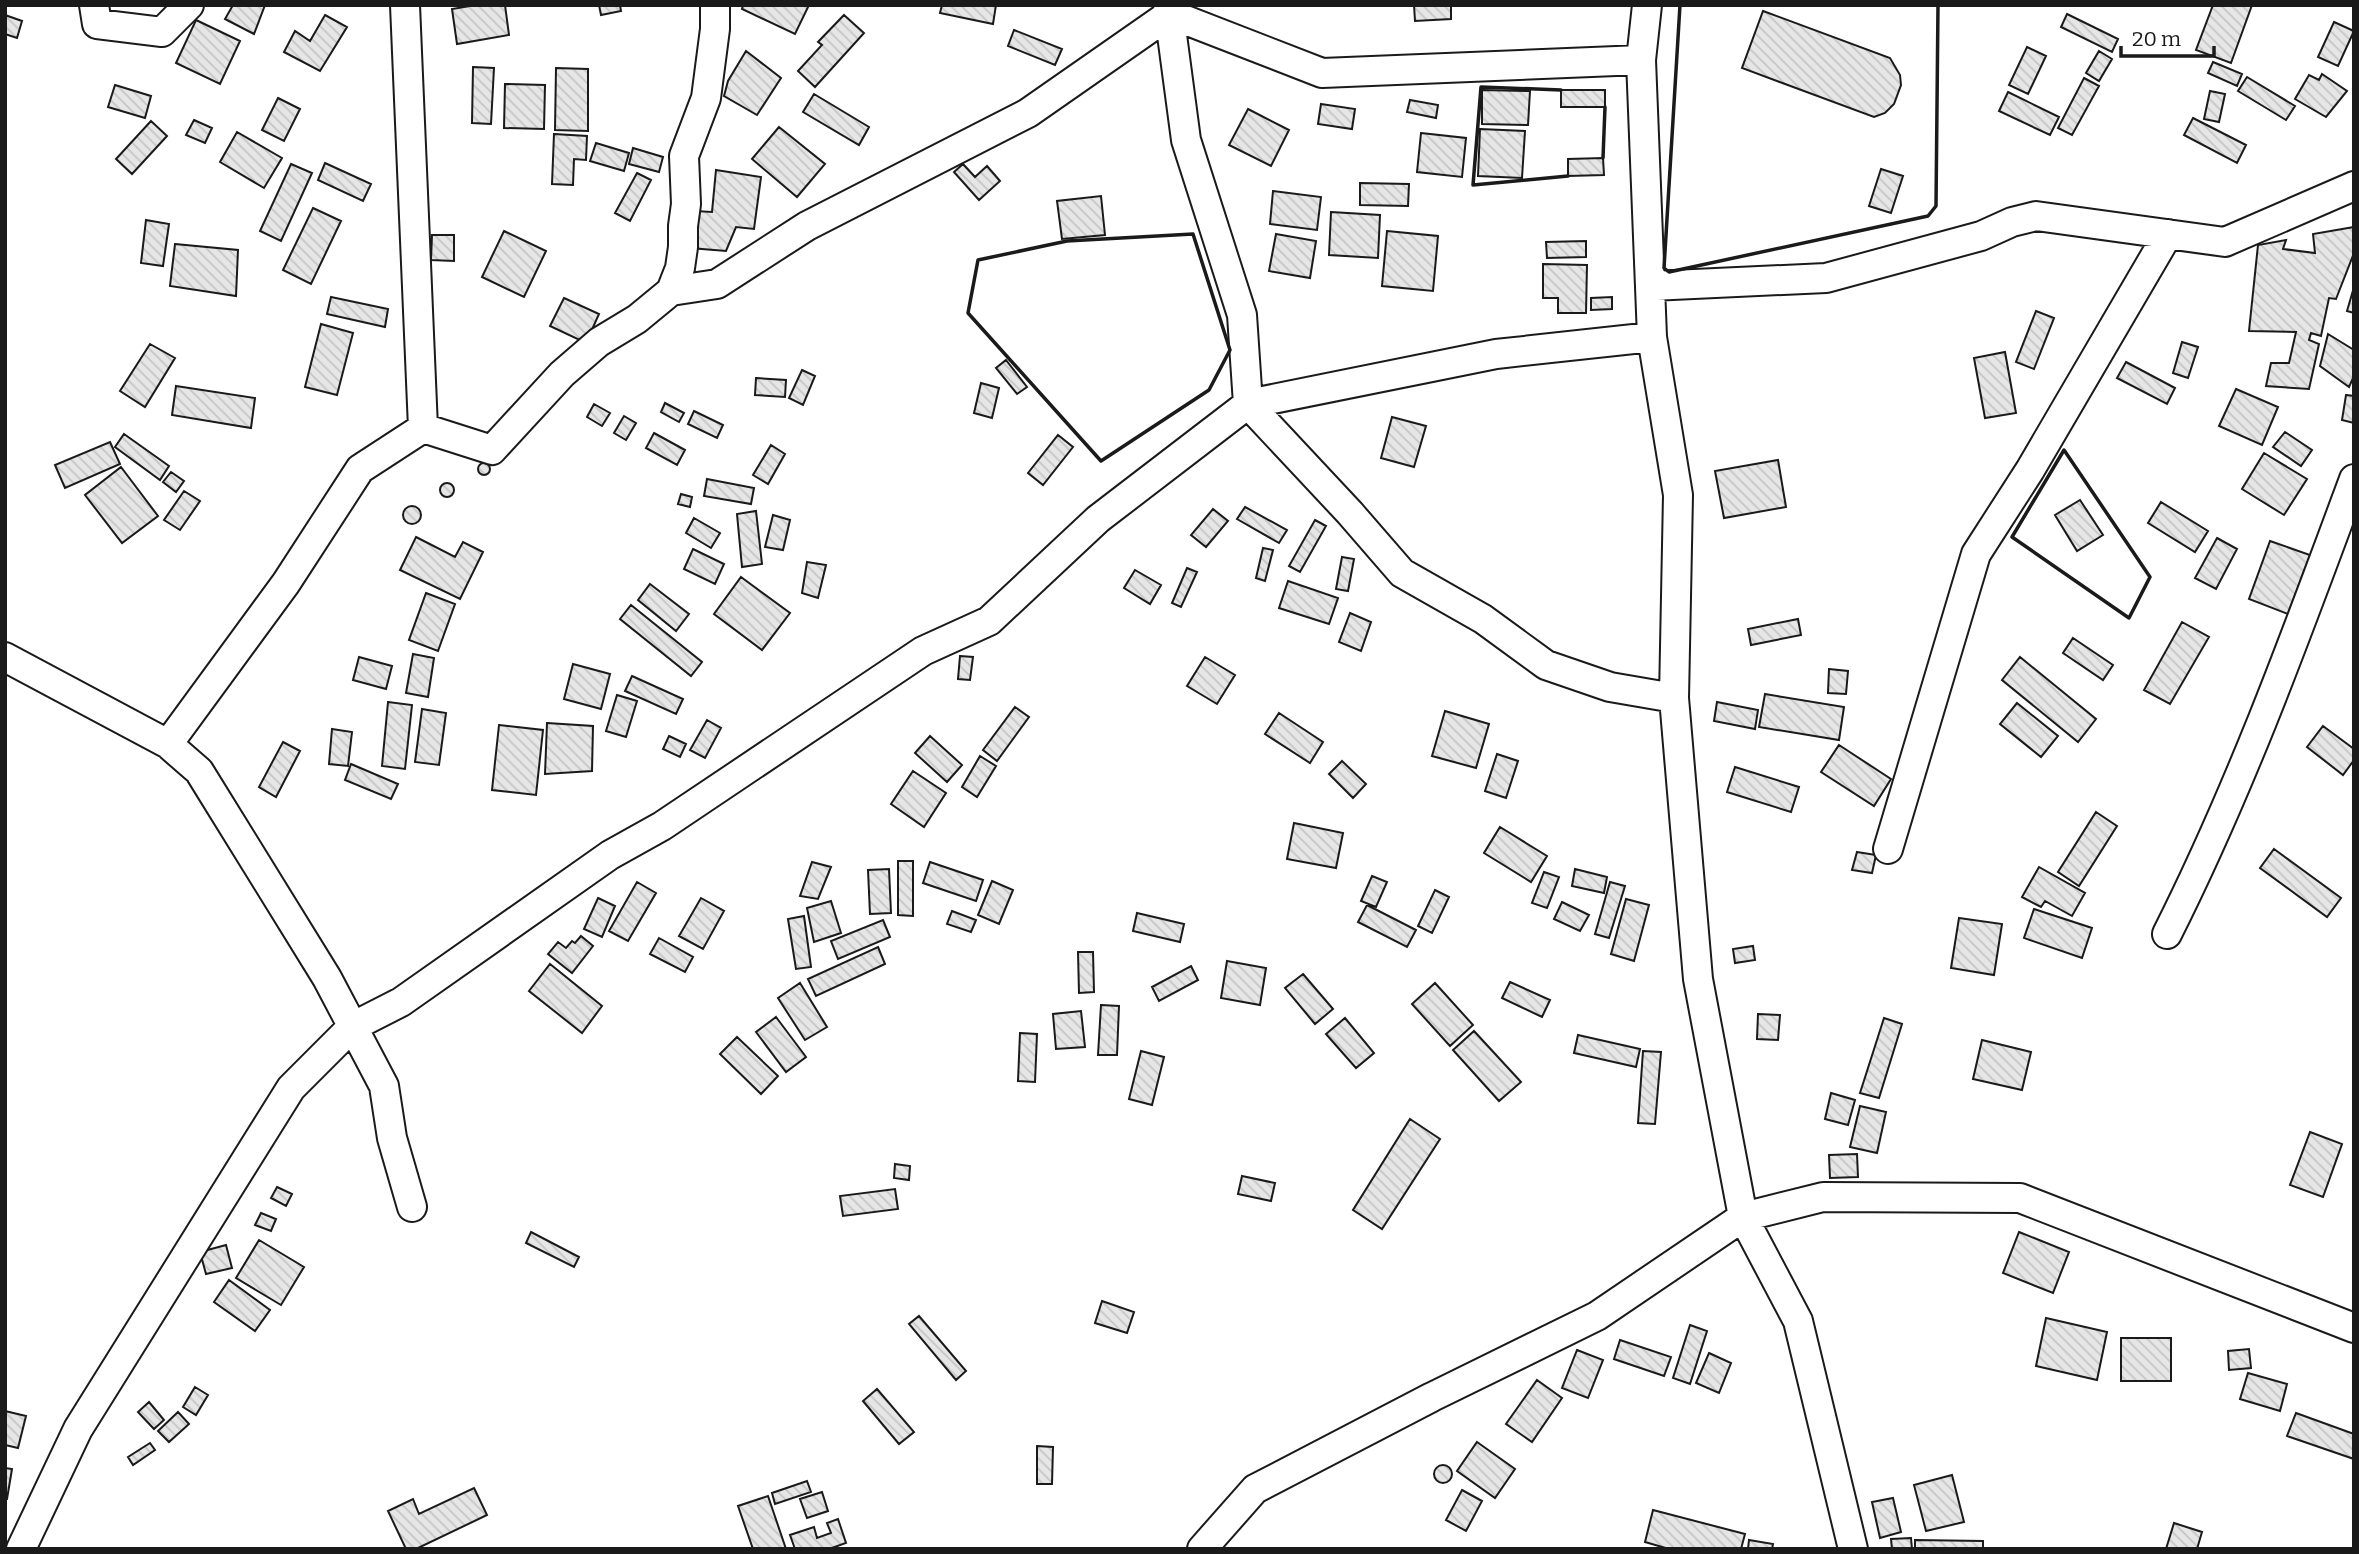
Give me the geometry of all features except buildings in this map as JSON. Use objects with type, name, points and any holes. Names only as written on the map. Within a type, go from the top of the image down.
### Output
[{"type":"street","points":[[93,5],[97,24],[162,32],[189,5]]},
{"type":"street","points":[[405,5],[423,428]]},
{"type":"street","points":[[423,428],[492,450],[562,374],[599,342],[637,319],[671,291],[680,268],[683,247],[682,226],[686,205],[684,156],[706,98],[715,29],[715,5]]},
{"type":"street","points":[[1647,5],[1642,60],[1652,337],[1678,495],[1674,698],[1698,979],[1743,1217],[1798,1321],[1853,1549]]},
{"type":"street","points":[[671,291],[717,284],[807,226],[1028,113],[1169,9]]},
{"type":"street","points":[[1169,9],[1322,74],[1642,60]]},
{"type":"street","points":[[1169,9],[1186,140],[1242,315],[1248,404],[1402,573],[1483,620],[1546,665],[1610,687],[1674,698]]},
{"type":"street","points":[[1651,286],[1826,278],[1981,236],[2012,222],[2036,216],[2225,242],[2354,186]]},
{"type":"street","points":[[1888,849],[1976,554],[2030,470],[2168,234]]},
{"type":"street","points":[[21,1549],[78,1429],[291,1088],[352,1027],[401,1002],[610,855],[663,826],[923,651],[989,621],[1098,519],[1248,404],[1496,354],[1652,337]]},
{"type":"street","points":[[168,744],[286,583],[360,469],[423,428]]},
{"type":"street","points":[[2167,934],[2241,772],[2303,618],[2354,480]]},
{"type":"street","points":[[5,657],[168,744],[199,771],[327,978],[384,1086],[392,1138],[412,1206]]},
{"type":"street","points":[[1202,1549],[1255,1489],[1432,1397],[1597,1316],[1743,1217],[1823,1197],[2020,1198],[2354,1328]]},
{"type":"wall","points":[[1680,5],[1664,268],[1669,272],[1928,216],[1936,206],[1938,5]]},
{"type":"wall","points":[[1561,90],[1481,87],[1473,185],[1568,176]]},
{"type":"wall","points":[[1603,158],[1605,107]]},
{"type":"wall","points":[[1193,234],[1230,350],[1209,390],[1101,461],[968,313],[978,260],[1067,241],[1193,234]]},
{"type":"wall","points":[[2064,450],[2150,577],[2129,618],[2012,537],[2064,450]]}]
